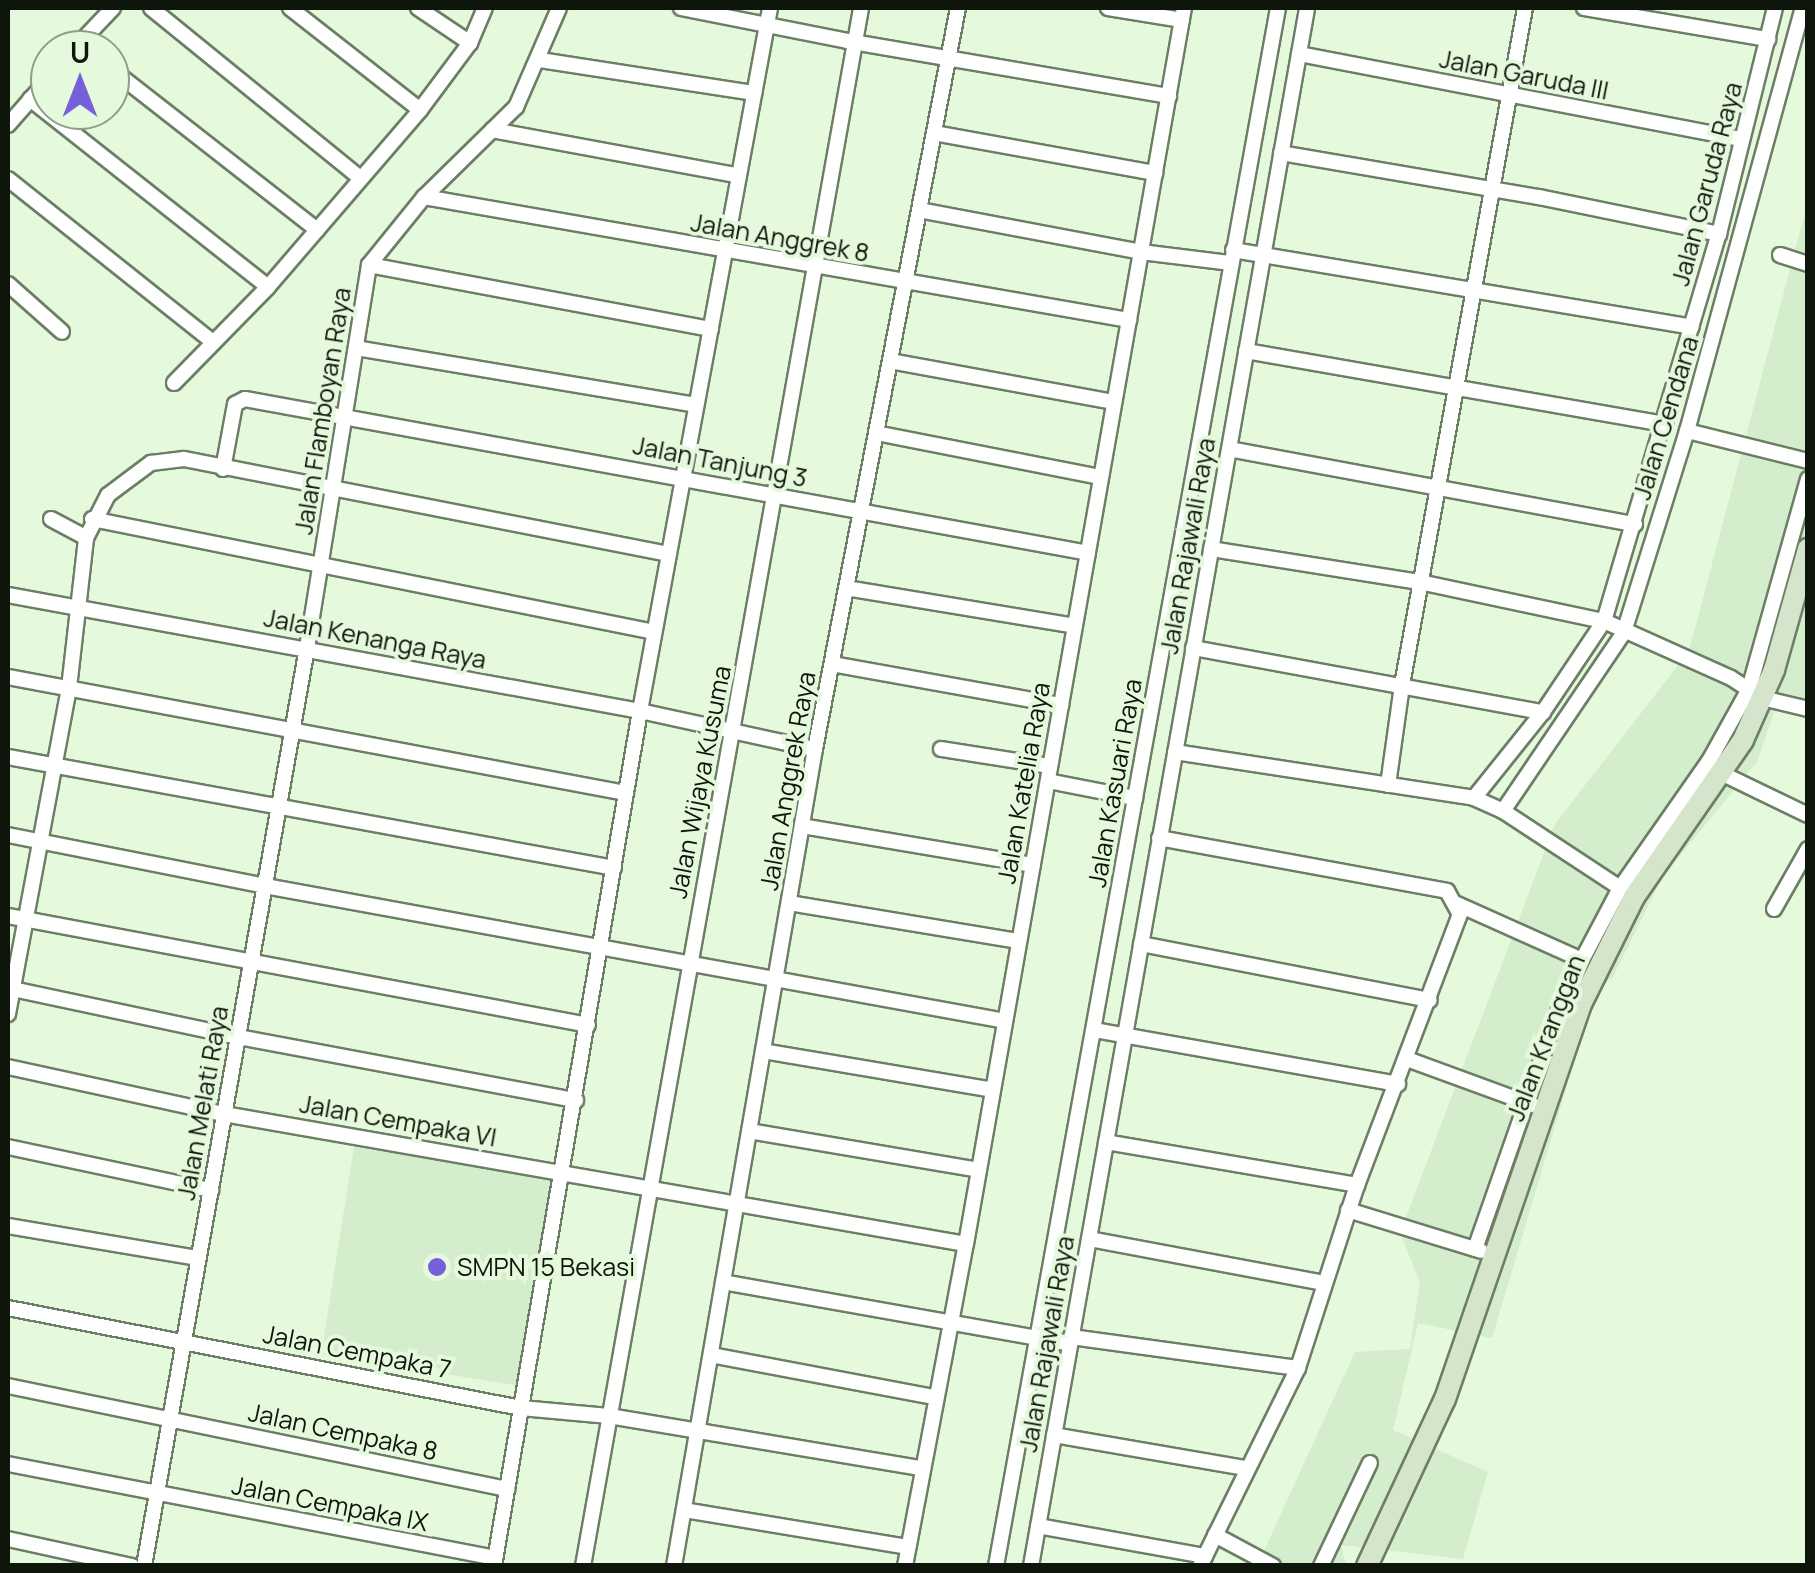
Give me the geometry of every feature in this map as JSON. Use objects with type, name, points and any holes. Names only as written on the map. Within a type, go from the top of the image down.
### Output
[{"type":"main road","name":"Jalan Kranggan","points":[[1367,1566],[1446,1399],[1485,1252],[1536,1106],[1627,892],[1723,774],[1808,549]]},
{"type":"street","points":[[95,30],[113,8]]},
{"type":"street","points":[[151,8],[360,178]]},
{"type":"street","points":[[290,8],[420,110]]},
{"type":"street","points":[[418,8],[470,43]]},
{"type":"street","points":[[174,382],[268,287],[420,110],[470,43],[485,8]]},
{"type":"street","name":"Jalan Flamboyan Raya","points":[[307,648],[369,265],[424,198],[516,106],[540,60],[559,8]]},
{"type":"street","points":[[681,8],[855,43],[1169,96]]},
{"type":"street","points":[[494,1562],[654,632],[770,8]]},
{"type":"street","name":"Jalan Wijaya Kusuma","points":[[584,1566],[861,8]]},
{"type":"street","name":"Jalan Anggrek Raya","points":[[674,1566],[816,749],[958,8]]},
{"type":"street","points":[[1108,8],[1183,14]]},
{"type":"street","name":"Jalan Kasuari Raya","points":[[996,1566],[1278,8]]},
{"type":"street","name":"Jalan Rajawali Raya","points":[[1030,1566],[1307,8]]},
{"type":"street","points":[[1388,785],[1454,388],[1525,8]]},
{"type":"street","points":[[1584,8],[1768,39]]},
{"type":"street","name":"Jalan Garuda Raya","points":[[1474,798],[1543,712],[1604,620],[1666,424],[1776,8]]},
{"type":"street","name":"Jalan Cendana","points":[[1503,810],[1624,632],[1687,431],[1804,25],[1803,8]]},
{"type":"street","name":"Jalan Katelia Raya","points":[[904,1566],[966,1244],[1183,14]]},
{"type":"street","name":"Jalan Garuda III","points":[[1298,54],[1742,139]]},
{"type":"street","points":[[540,60],[754,93]]},
{"type":"street","points":[[130,84],[317,230]]},
{"type":"street","points":[[8,125],[30,100]]},
{"type":"street","points":[[68,130],[268,287]]},
{"type":"street","points":[[492,130],[739,176]]},
{"type":"street","points":[[934,133],[1155,173]]},
{"type":"street","points":[[1281,153],[1719,234]]},
{"type":"street","points":[[8,178],[212,341]]},
{"type":"street","name":"Jalan Anggrek 8","points":[[424,198],[1129,320]]},
{"type":"street","points":[[920,210],[1141,252],[1232,257],[1263,253],[1692,327]]},
{"type":"street","points":[[1780,255],[1808,264]]},
{"type":"street","points":[[369,265],[710,329]]},
{"type":"street","points":[[8,284],[62,332]]},
{"type":"street","points":[[356,348],[696,406]]},
{"type":"street","points":[[1246,352],[1666,424]]},
{"type":"street","points":[[890,361],[1114,402]]},
{"type":"street","name":"Jalan Tanjung 3","points":[[223,469],[235,404],[245,399],[1088,552]]},
{"type":"street","points":[[1687,431],[1808,461]]},
{"type":"street","points":[[876,433],[1101,477]]},
{"type":"street","points":[[1228,449],[1635,524]]},
{"type":"street","points":[[8,1014],[69,688],[86,538],[92,519],[108,495],[152,463],[184,459],[669,554]]},
{"type":"street","points":[[1408,1059],[1536,1106],[1582,960],[1755,694],[1808,479]]},
{"type":"street","points":[[92,519],[654,632]]},
{"type":"street","points":[[50,520],[86,538]]},
{"type":"street","points":[[1211,549],[1420,582],[1604,620],[1705,665],[1755,694],[1808,710]]},
{"type":"street","points":[[846,588],[1075,626]]},
{"type":"street","name":"Jalan Kenanga Raya","points":[[8,595],[640,711],[816,749]]},
{"type":"street","name":"Jalan Melati Raya","points":[[144,1566],[307,648]]},
{"type":"street","points":[[1193,648],[1543,712]]},
{"type":"street","points":[[832,664],[1061,705]]},
{"type":"street","points":[[8,677],[626,793]]},
{"type":"street","points":[[941,749],[1049,773],[1134,798]]},
{"type":"street","points":[[1175,752],[1474,798],[1503,810],[1627,892]]},
{"type":"street","points":[[8,757],[278,810],[614,868]]},
{"type":"street","points":[[1723,774],[1808,815]]},
{"type":"street","points":[[802,826],[1033,864]]},
{"type":"street","points":[[8,835],[265,886],[690,960],[1005,1021]]},
{"type":"street","points":[[1038,1526],[1202,1561],[1298,1368],[1348,1210],[1460,914],[1447,891],[1160,838]]},
{"type":"street","points":[[1774,910],[1808,849]]},
{"type":"street","points":[[789,903],[1020,941]]},
{"type":"street","points":[[1457,904],[1582,960]]},
{"type":"street","points":[[8,916],[588,1025]]},
{"type":"street","points":[[1141,944],[1430,1000]]},
{"type":"street","points":[[10,988],[238,1037],[576,1100]]},
{"type":"street","points":[[1095,1030],[1398,1084]]},
{"type":"street","points":[[763,1051],[993,1090]]},
{"type":"street","name":"Jalan Cempaka VI","points":[[8,1067],[224,1114],[966,1244]]},
{"type":"street","points":[[749,1131],[979,1170]]},
{"type":"street","points":[[1106,1142],[1357,1185]]},
{"type":"street","points":[[8,1147],[210,1190]]},
{"type":"street","points":[[1348,1210],[1485,1252]]},
{"type":"street","points":[[8,1226],[198,1258]]},
{"type":"street","points":[[1088,1239],[1324,1283]]},
{"type":"street","points":[[724,1282],[1035,1337],[1298,1368]]},
{"type":"street","name":"Jalan Cempaka 7","points":[[8,1308],[521,1408],[609,1416],[921,1468]]},
{"type":"street","points":[[711,1355],[934,1397]]},
{"type":"street","name":"Jalan Cempaka 8","points":[[8,1386],[506,1489]]},
{"type":"street","points":[[1054,1435],[1246,1468]]},
{"type":"street","points":[[1320,1566],[1370,1463]]},
{"type":"street","name":"Jalan Cempaka IX","points":[[8,1464],[494,1562]]},
{"type":"street","points":[[684,1510],[908,1547]]},
{"type":"street","points":[[1214,1535],[1274,1566]]},
{"type":"street","points":[[8,1539],[132,1566]]},
{"type":"shaded area","points":[[1807,205],[1807,709],[1778,701],[1757,762],[1663,876],[1613,977],[1595,992],[1492,1338],[1418,1323],[1393,1430],[1488,1472],[1463,1559],[1341,1545],[1346,1565],[1257,1566],[1355,1352],[1410,1349],[1420,1282],[1400,1233],[1555,824],[1689,651]]},
{"type":"shaded area","name":"SMPN 15 Bekasi","points":[[354,1147],[554,1179],[521,1386],[321,1354]]},
{"type":"place","name":"SMPN 15 Bekasi","points":[[437,1267]]}]
